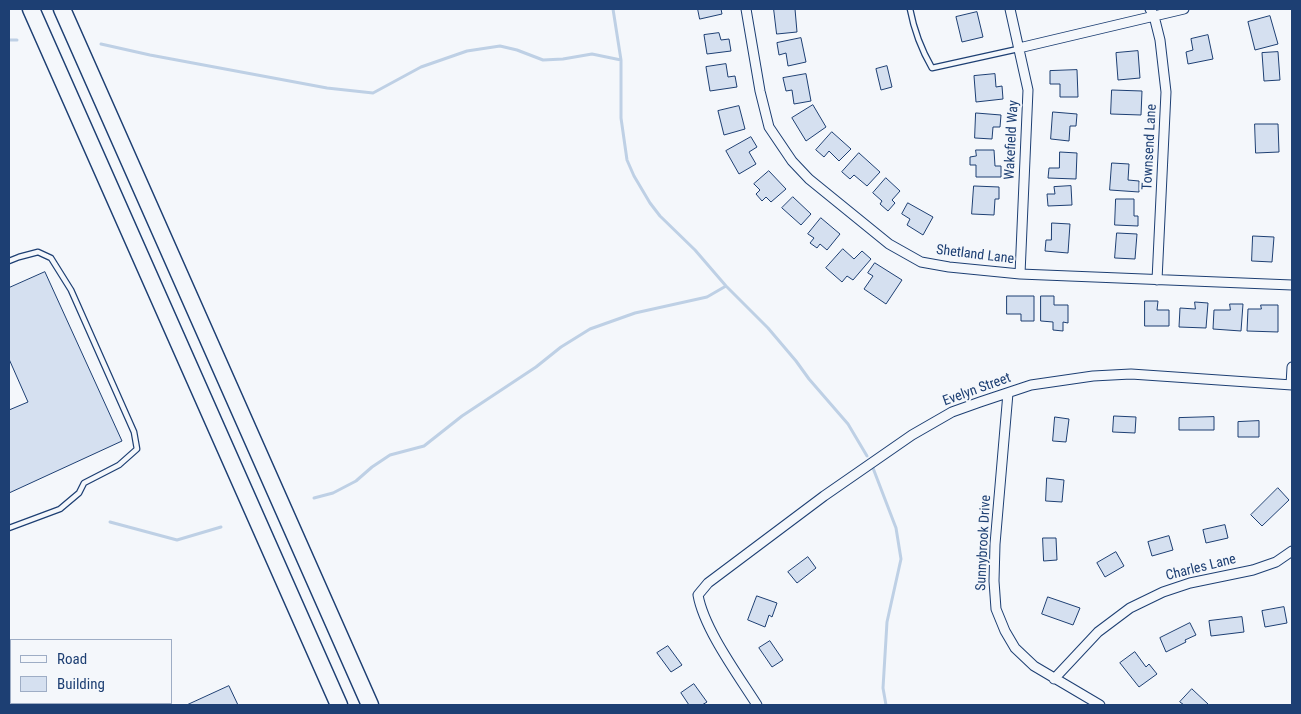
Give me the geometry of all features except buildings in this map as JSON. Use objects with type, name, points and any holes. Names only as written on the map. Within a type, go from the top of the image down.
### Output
[{"type":"highway","points":[[31,9],[340,705]]},
{"type":"highway","points":[[62,9],[370,705]]},
{"type":"street","name":"Shetland Lane","points":[[746,9],[760,91],[770,127],[792,162],[809,179],[889,244],[921,262],[949,267],[1020,274],[1292,285]]},
{"type":"street","name":"Wakefield Way","points":[[1010,9],[1028,90],[1020,274]]},
{"type":"street","points":[[1019,48],[1152,12],[1184,9]]},
{"type":"street","name":"Townsend Lane","points":[[1152,12],[1160,40],[1166,92],[1157,280]]},
{"type":"street","points":[[1292,367],[1292,385]]},
{"type":"street","name":"Evelyn Street","points":[[756,705],[709,627],[701,610],[698,595],[708,582],[824,496],[912,435],[952,412],[1031,385],[1093,376],[1131,374],[1292,385]]},
{"type":"street","name":"Sunnybrook Drive","points":[[1008,393],[995,544],[994,581],[996,610],[1015,648],[1034,666],[1100,705]]},
{"type":"street","name":"Charles Lane","points":[[1054,678],[1098,632],[1130,608],[1163,592],[1190,583],[1254,570],[1276,562],[1292,551]]},
{"type":"lane","points":[[910,9],[914,30],[923,53],[932,68],[1019,48]]},
{"type":"lane","points":[[9,261],[19,256],[38,252],[51,258],[71,290],[134,432],[137,449],[119,465],[84,483],[78,493],[60,509],[9,528]]},
{"type":"waterway","points":[[613,9],[621,60],[621,118],[627,160],[634,176],[660,216],[695,250],[796,361],[848,424],[867,456]]},
{"type":"waterway","points":[[9,40],[17,40]]},
{"type":"waterway","points":[[101,44],[327,88],[373,93],[421,67],[467,51],[500,46],[543,60],[592,54],[621,60]]},
{"type":"waterway","points":[[314,498],[333,493],[356,481],[390,455],[424,446],[462,416],[590,329],[635,313],[707,297],[726,286]]},
{"type":"waterway","points":[[873,468],[896,528],[901,559],[887,622],[883,688],[886,705]]},
{"type":"waterway","points":[[110,522],[177,540],[221,527]]}]
